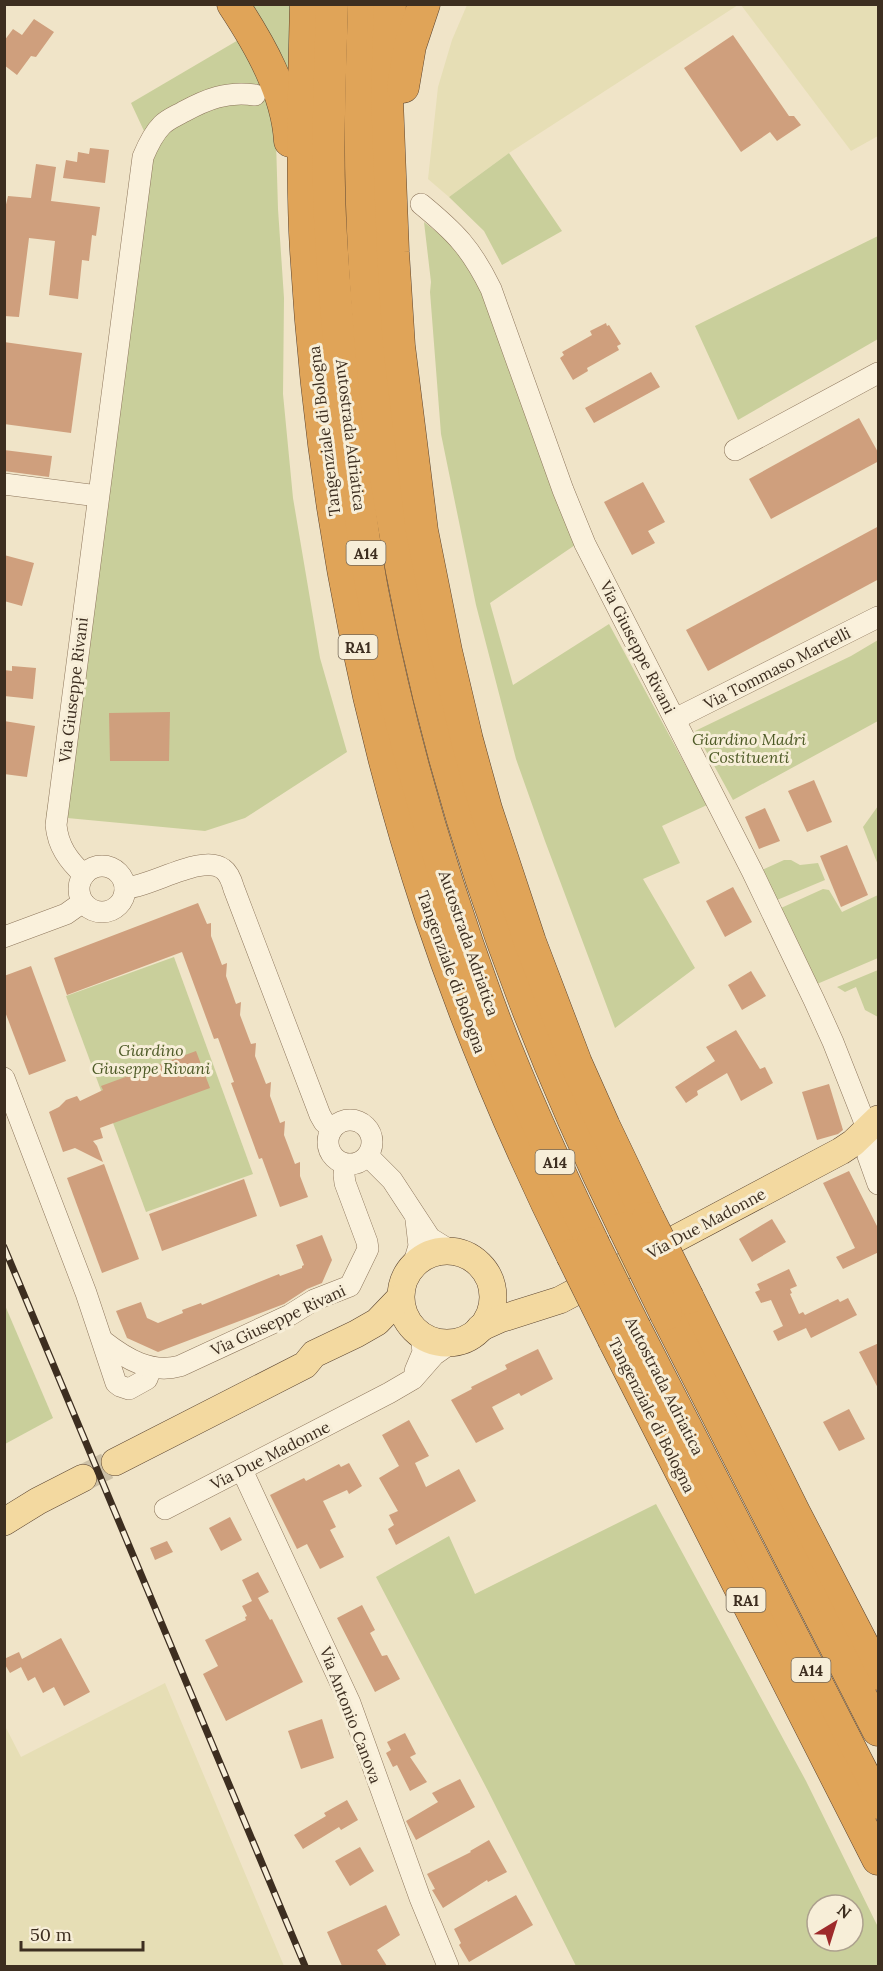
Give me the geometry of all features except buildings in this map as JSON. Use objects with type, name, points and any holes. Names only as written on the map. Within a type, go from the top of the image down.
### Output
[{"type":"highway","points":[[233,4],[263,54],[282,101],[290,136],[292,191],[305,227]]},
{"type":"highway","name":"Tangenziale di Bologna","points":[[306,4],[303,119],[305,227],[313,343],[329,484],[362,665],[404,829],[429,911],[464,1009],[521,1149],[582,1249]]},
{"type":"highway","name":"Autostrada Adriatica","points":[[332,4],[328,120],[330,233],[348,431],[373,597],[407,743],[429,824],[488,1003],[582,1249],[624,1334],[879,1803]]},
{"type":"highway","name":"Autostrada Adriatica","points":[[364,4],[361,120],[370,334],[379,424],[420,659],[460,815],[485,892],[553,1072],[599,1178],[636,1223]]},
{"type":"highway","points":[[390,4],[388,154],[395,287],[404,394],[422,531],[433,590],[467,740],[486,809],[551,1000],[604,1126],[636,1223],[677,1306],[794,1512],[879,1674]]},
{"type":"highway","points":[[404,394],[409,363],[400,158],[401,97],[410,46],[424,4]]},
{"type":"highway","name":"Autostrada Adriatica","points":[[677,1306],[879,1730]]},
{"type":"highway","name":"Tangenziale di Bologna","points":[[624,1334],[879,1859]]},
{"type":"main road","name":"Via Due Madonne","points":[[480,1328],[500,1319],[560,1300],[841,1151],[876,1136]]},
{"type":"main road","points":[[489,1277],[494,1294],[491,1311],[480,1328],[463,1341],[451,1343],[432,1341],[420,1334],[405,1318],[400,1298],[405,1276],[424,1257],[451,1251],[461,1253],[478,1263],[500,1288],[514,1299],[531,1305],[541,1305]]},
{"type":"main road","points":[[115,1462],[305,1365],[314,1354],[377,1322],[400,1298]]},
{"type":"main road","points":[[305,1365],[318,1365],[378,1336],[420,1334]]},
{"type":"main road","points":[[4,1522],[30,1505],[83,1478]]},
{"type":"street","name":"Via Giuseppe Rivani","points":[[84,874],[67,858],[61,848],[56,825],[141,180],[157,144],[168,130],[206,106],[253,95]]},
{"type":"street","name":"Via Giuseppe Rivani","points":[[421,204],[448,226],[466,245],[481,268],[585,544],[752,871],[814,1000],[852,1090],[876,1136],[868,1156],[879,1184]]},
{"type":"street","points":[[735,450],[879,373]]},
{"type":"street","points":[[4,484],[98,496]]},
{"type":"street","name":"Via Tommaso Martelli","points":[[675,719],[879,616]]},
{"type":"street","name":"Via Giuseppe Rivani","points":[[103,1341],[116,1352],[151,1368],[170,1369],[180,1366],[290,1315],[314,1300],[346,1288],[352,1284],[368,1249],[345,1183],[345,1164],[337,1160],[329,1149],[329,1135],[332,1129],[320,1115],[226,872],[217,866],[202,864],[139,886],[125,888]]},
{"type":"street","points":[[100,866],[108,867],[120,875],[125,888],[120,902],[108,910],[94,910],[84,902],[79,890],[84,874],[100,866]]},
{"type":"street","points":[[4,937],[66,914],[84,902]]},
{"type":"street","points":[[4,1078],[103,1341],[116,1383],[129,1389],[147,1379],[151,1368]]},
{"type":"street","points":[[332,1129],[345,1121],[353,1120],[367,1127],[371,1134],[372,1141],[368,1156],[357,1164],[345,1164]]},
{"type":"street","points":[[368,1156],[392,1180],[430,1238],[451,1251]]},
{"type":"street","points":[[413,1266],[419,1246],[416,1219]]},
{"type":"street","points":[[406,1383],[412,1377],[423,1352],[420,1334]]},
{"type":"street","name":"Via Due Madonne","points":[[165,1509],[406,1383],[418,1374],[434,1355],[451,1343]]},
{"type":"street","name":"Via Antonio Canova","points":[[242,1470],[350,1703],[420,1898],[448,1966]]},
{"type":"shaded area","points":[[467,5],[738,5],[509,153],[449,197],[428,179],[438,87],[452,40]]},
{"type":"shaded area","points":[[741,5],[878,5],[878,136],[851,151]]},
{"type":"shaded area","points":[[165,1683],[284,1966],[5,1966],[5,1726],[21,1757]]},
{"type":"green space","points":[[245,5],[291,5],[288,79]]},
{"type":"green space","points":[[240,39],[267,91],[276,141],[284,298],[283,394],[293,498],[320,658],[347,752],[245,818],[205,831],[46,816],[117,398],[151,146],[131,103]]},
{"type":"green space","points":[[509,153],[562,231],[502,265],[484,231],[449,197]]},
{"type":"green space","points":[[424,222],[466,255],[481,280],[578,543],[490,603],[513,685],[609,624],[707,805],[662,826],[680,863],[643,879],[695,968],[615,1028],[516,759],[476,605],[441,434],[431,282]]},
{"type":"green space","points":[[878,236],[878,339],[738,420],[695,326]]},
{"type":"green space","name":"Giardino Madri Costituenti","points":[[878,640],[878,721],[733,800],[695,731],[851,656]]},
{"type":"green space","points":[[878,806],[878,865],[863,827]]},
{"type":"green space","points":[[784,860],[791,860],[800,865],[818,863],[825,880],[777,900],[762,870]]},
{"type":"green space","points":[[823,889],[829,890],[842,912],[878,895],[878,958],[817,984],[781,908]]},
{"type":"green space","name":"Giardino Giuseppe Rivani","points":[[174,957],[253,1174],[146,1212],[66,996]]},
{"type":"green space","points":[[878,970],[878,1017],[865,1010],[856,987],[845,992],[837,987]]},
{"type":"green space","points":[[4,1303],[53,1418],[5,1444],[4,1444]]},
{"type":"green space","points":[[656,1504],[806,1781],[861,1893],[805,1893],[805,1953],[865,1953],[865,1901],[878,1927],[878,1966],[576,1966],[376,1577],[449,1536],[475,1594]]},
{"type":"tunnel","points":[[83,1478],[115,1462]]},
{"type":"railway","points":[[4,1247],[305,1966]]}]
